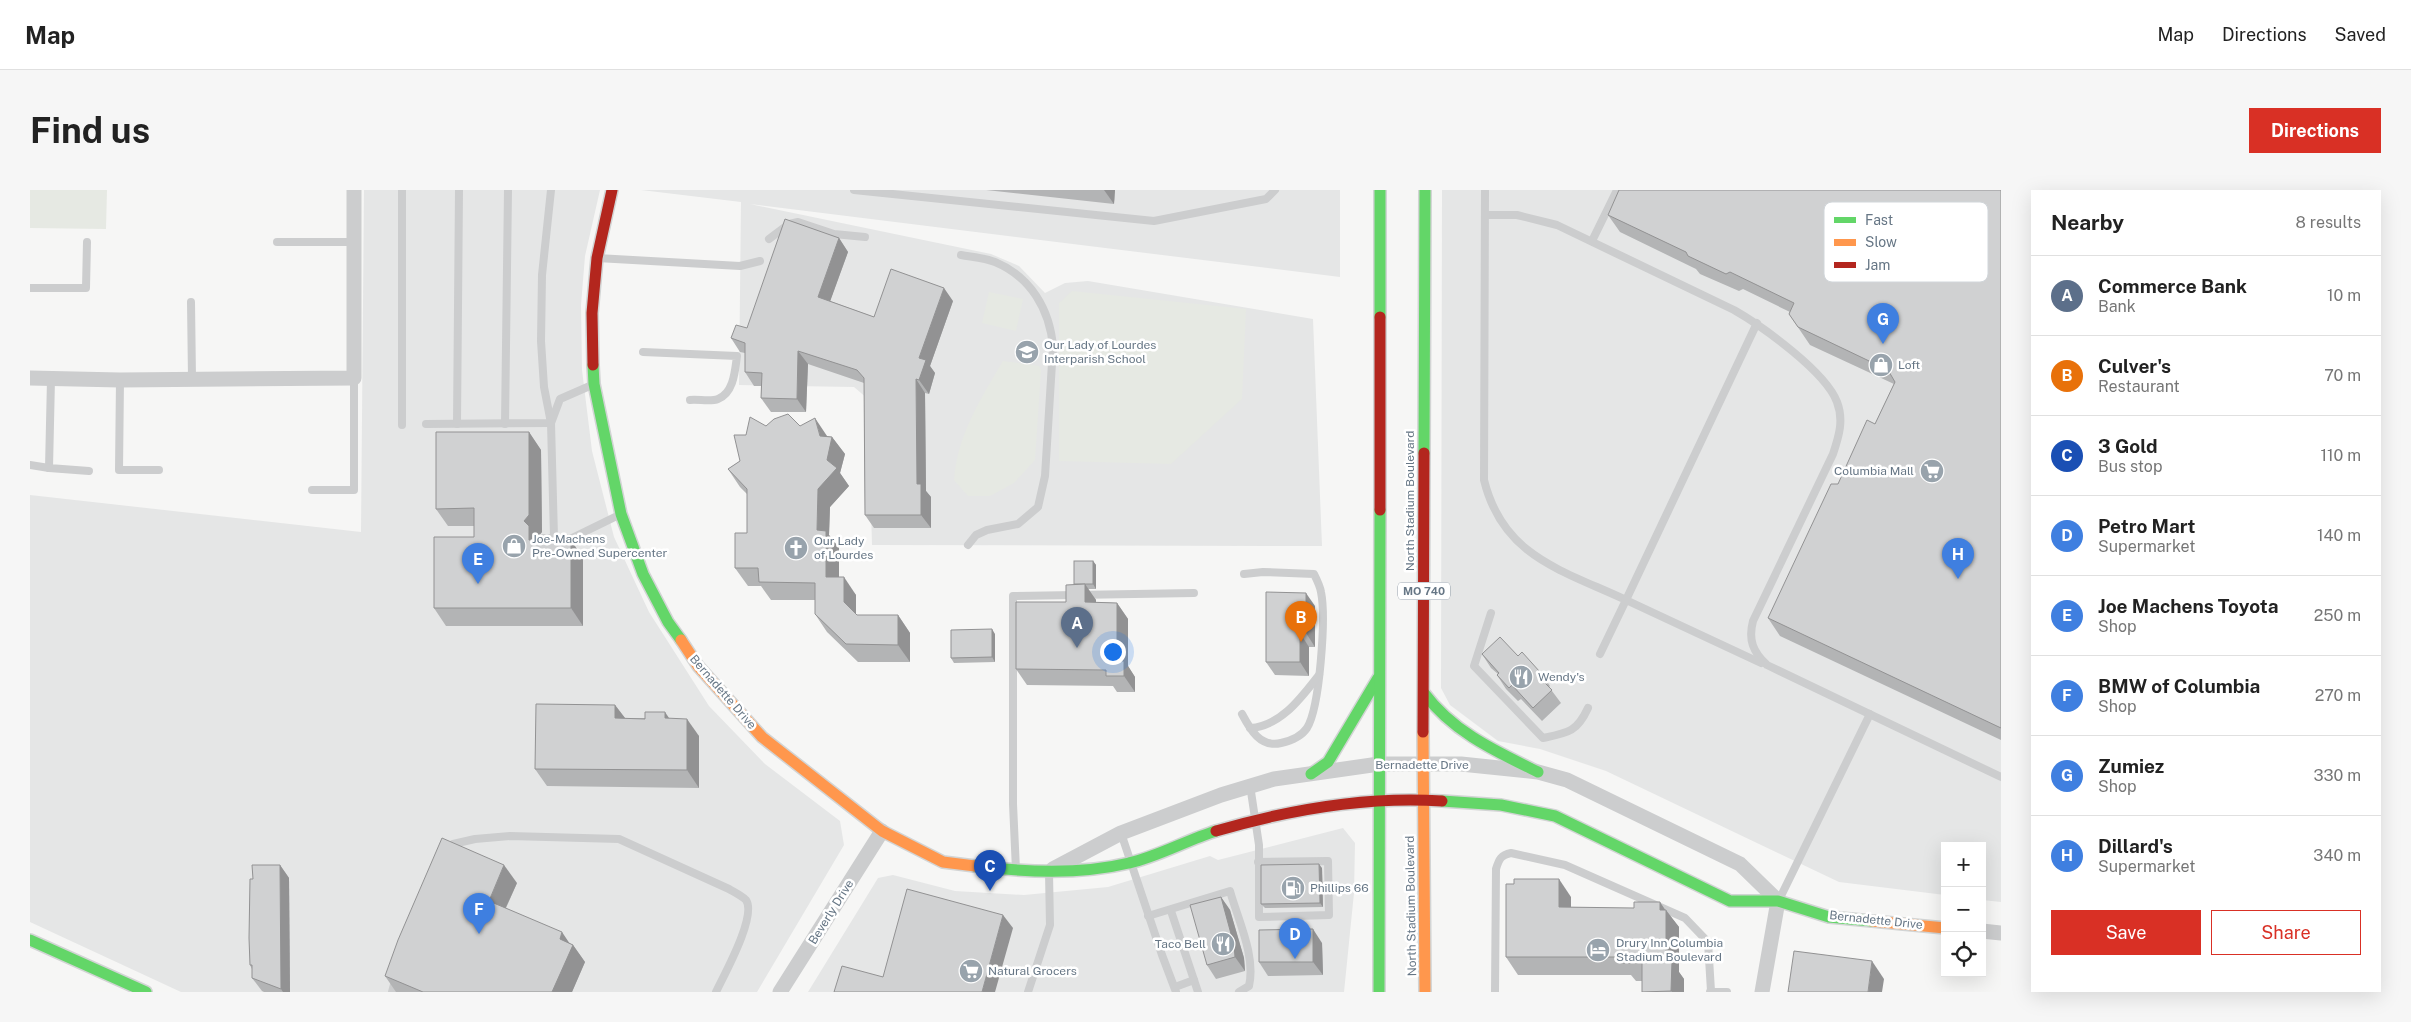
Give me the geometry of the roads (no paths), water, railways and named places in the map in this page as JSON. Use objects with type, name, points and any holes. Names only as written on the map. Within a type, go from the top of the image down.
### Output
[{"type":"street","points":[[30,378],[120,380],[354,378],[354,190]]},
{"type":"street","name":"Bernadette Drive","points":[[612,190],[597,258],[592,314],[594,384],[621,514],[643,574],[668,622],[698,666],[762,737],[882,831],[943,862],[1016,871],[1091,870],[1130,863],[1193,838],[1257,819],[1313,809],[1379,802],[1423,800],[1501,805],[1555,816],[1730,901],[1778,901],[1829,917],[1941,928]]},
{"type":"street","name":"MO 740","points":[[1379,992],[1380,190]]},
{"type":"street","name":"North Stadium Boulevard","points":[[1424,190],[1423,800],[1425,992]]},
{"type":"street","points":[[1311,774],[1328,762],[1379,676]]},
{"type":"street","points":[[1424,693],[1440,715],[1482,743],[1538,772]]},
{"type":"street","name":"Bernadette Drive","points":[[1049,871],[1121,833],[1250,785],[1274,779],[1379,764],[1423,763],[1503,767],[1538,772],[1567,780],[1600,794],[1740,864],[1778,901]]},
{"type":"street","name":"Beverly Drive","points":[[780,992],[882,831]]},
{"type":"street","points":[[1762,992],[1778,901]]},
{"type":"street","points":[[1986,931],[2001,933]]},
{"type":"street","points":[[30,940],[146,992]]},
{"type":"lane","points":[[402,190],[402,425]]},
{"type":"lane","points":[[457,424],[459,190]]},
{"type":"lane","points":[[505,424],[508,190]]},
{"type":"lane","points":[[551,190],[542,275],[541,341],[544,387],[551,423],[554,537]]},
{"type":"lane","points":[[854,190],[1154,222],[1266,198],[1275,190]]},
{"type":"lane","points":[[1485,190],[1484,480],[1488,498],[1505,529],[1529,553],[2001,778]]},
{"type":"lane","points":[[1592,241],[1617,190]]},
{"type":"lane","points":[[1485,215],[1517,215],[1557,225],[1592,241],[1757,324],[1828,385],[1837,402],[1841,423],[1833,454],[1753,621],[1750,631],[1751,643],[1756,655],[1767,666]]},
{"type":"lane","points":[[769,239],[789,224],[798,222],[834,234],[866,238]]},
{"type":"lane","points":[[30,288],[86,288],[87,242]]},
{"type":"lane","points":[[277,242],[354,242]]},
{"type":"lane","points":[[961,255],[994,261],[1018,276],[1040,300],[1052,328],[1054,347],[1046,476],[1038,506],[1018,524],[987,530],[976,535],[968,545]]},
{"type":"lane","points":[[597,258],[740,266],[760,262]]},
{"type":"lane","points":[[191,302],[192,379]]},
{"type":"lane","points":[[1600,654],[1757,324]]},
{"type":"lane","points":[[643,352],[736,356],[734,380],[727,392],[718,399],[690,400]]},
{"type":"lane","points":[[312,490],[354,490],[354,378]]},
{"type":"lane","points":[[49,468],[51,379]]},
{"type":"lane","points":[[120,380],[119,470],[159,470]]},
{"type":"lane","points":[[551,423],[560,399],[594,384]]},
{"type":"lane","points":[[426,424],[551,423]]},
{"type":"lane","points":[[30,466],[89,472]]},
{"type":"lane","points":[[542,538],[572,538],[621,514]]},
{"type":"lane","points":[[1242,714],[1254,736],[1274,744],[1292,740],[1306,729],[1313,712],[1319,675],[1322,592],[1314,574],[1279,572],[1244,574]]},
{"type":"lane","points":[[1016,871],[1013,804],[1012,596],[1194,593]]},
{"type":"lane","points":[[1491,612],[1474,666],[1543,738],[1568,733],[1582,722],[1588,708]]},
{"type":"lane","points":[[1250,728],[1263,727],[1283,715],[1319,675]]},
{"type":"lane","points":[[1778,901],[1870,714]]},
{"type":"lane","points":[[1250,785],[1260,845],[1258,862],[1260,917],[1278,912],[1308,912],[1329,915],[1328,861],[1307,865],[1276,866],[1258,862]]},
{"type":"lane","points":[[1121,833],[1148,916],[1176,990],[1194,980]]},
{"type":"lane","points":[[445,856],[453,844],[475,839],[510,836],[619,839],[729,889],[746,900],[749,909],[735,952],[716,992]]},
{"type":"lane","points":[[1495,992],[1496,868],[1499,859],[1511,853],[1565,865],[1685,918],[1708,942],[1710,992],[1727,992]]},
{"type":"lane","points":[[1028,992],[1050,925],[1049,871]]},
{"type":"lane","points":[[1148,916],[1171,911],[1230,891],[1252,973],[1249,986],[1239,992]]},
{"type":"lane","points":[[1171,911],[1198,992]]},
{"type":"lane","points":[[392,992],[399,969]]},
{"type":"place","name":"Zumiez","points":[[1883,344]]},
{"type":"place","name":"Our Lady of Lourdes Interparish School","points":[[1027,352]]},
{"type":"place","name":"Loft","points":[[1881,365]]},
{"type":"place","name":"Columbia Mall","points":[[1932,471]]},
{"type":"place","name":"Joe-Machens Pre-Owned Supercenter","points":[[514,546]]},
{"type":"place","name":"Our Lady of Lourdes","points":[[796,548]]},
{"type":"place","name":"Dillard's","points":[[1958,579]]},
{"type":"place","name":"Joe Machens Toyota","points":[[478,584]]},
{"type":"place","name":"Culver's","points":[[1301,642]]},
{"type":"place","name":"Commerce Bank","points":[[1077,648]]},
{"type":"place","name":"Wendy's","points":[[1521,677]]},
{"type":"place","name":"Phillips 66","points":[[1293,888]]},
{"type":"place","name":"3 Gold","points":[[990,891]]},
{"type":"place","name":"BMW of Columbia","points":[[479,934]]},
{"type":"place","name":"Taco Bell","points":[[1223,944]]},
{"type":"place","name":"Drury Inn Columbia Stadium Boulevard","points":[[1598,950]]},
{"type":"place","name":"Petro Mart","points":[[1295,959]]},
{"type":"place","name":"Natural Grocers","points":[[971,971]]}]
